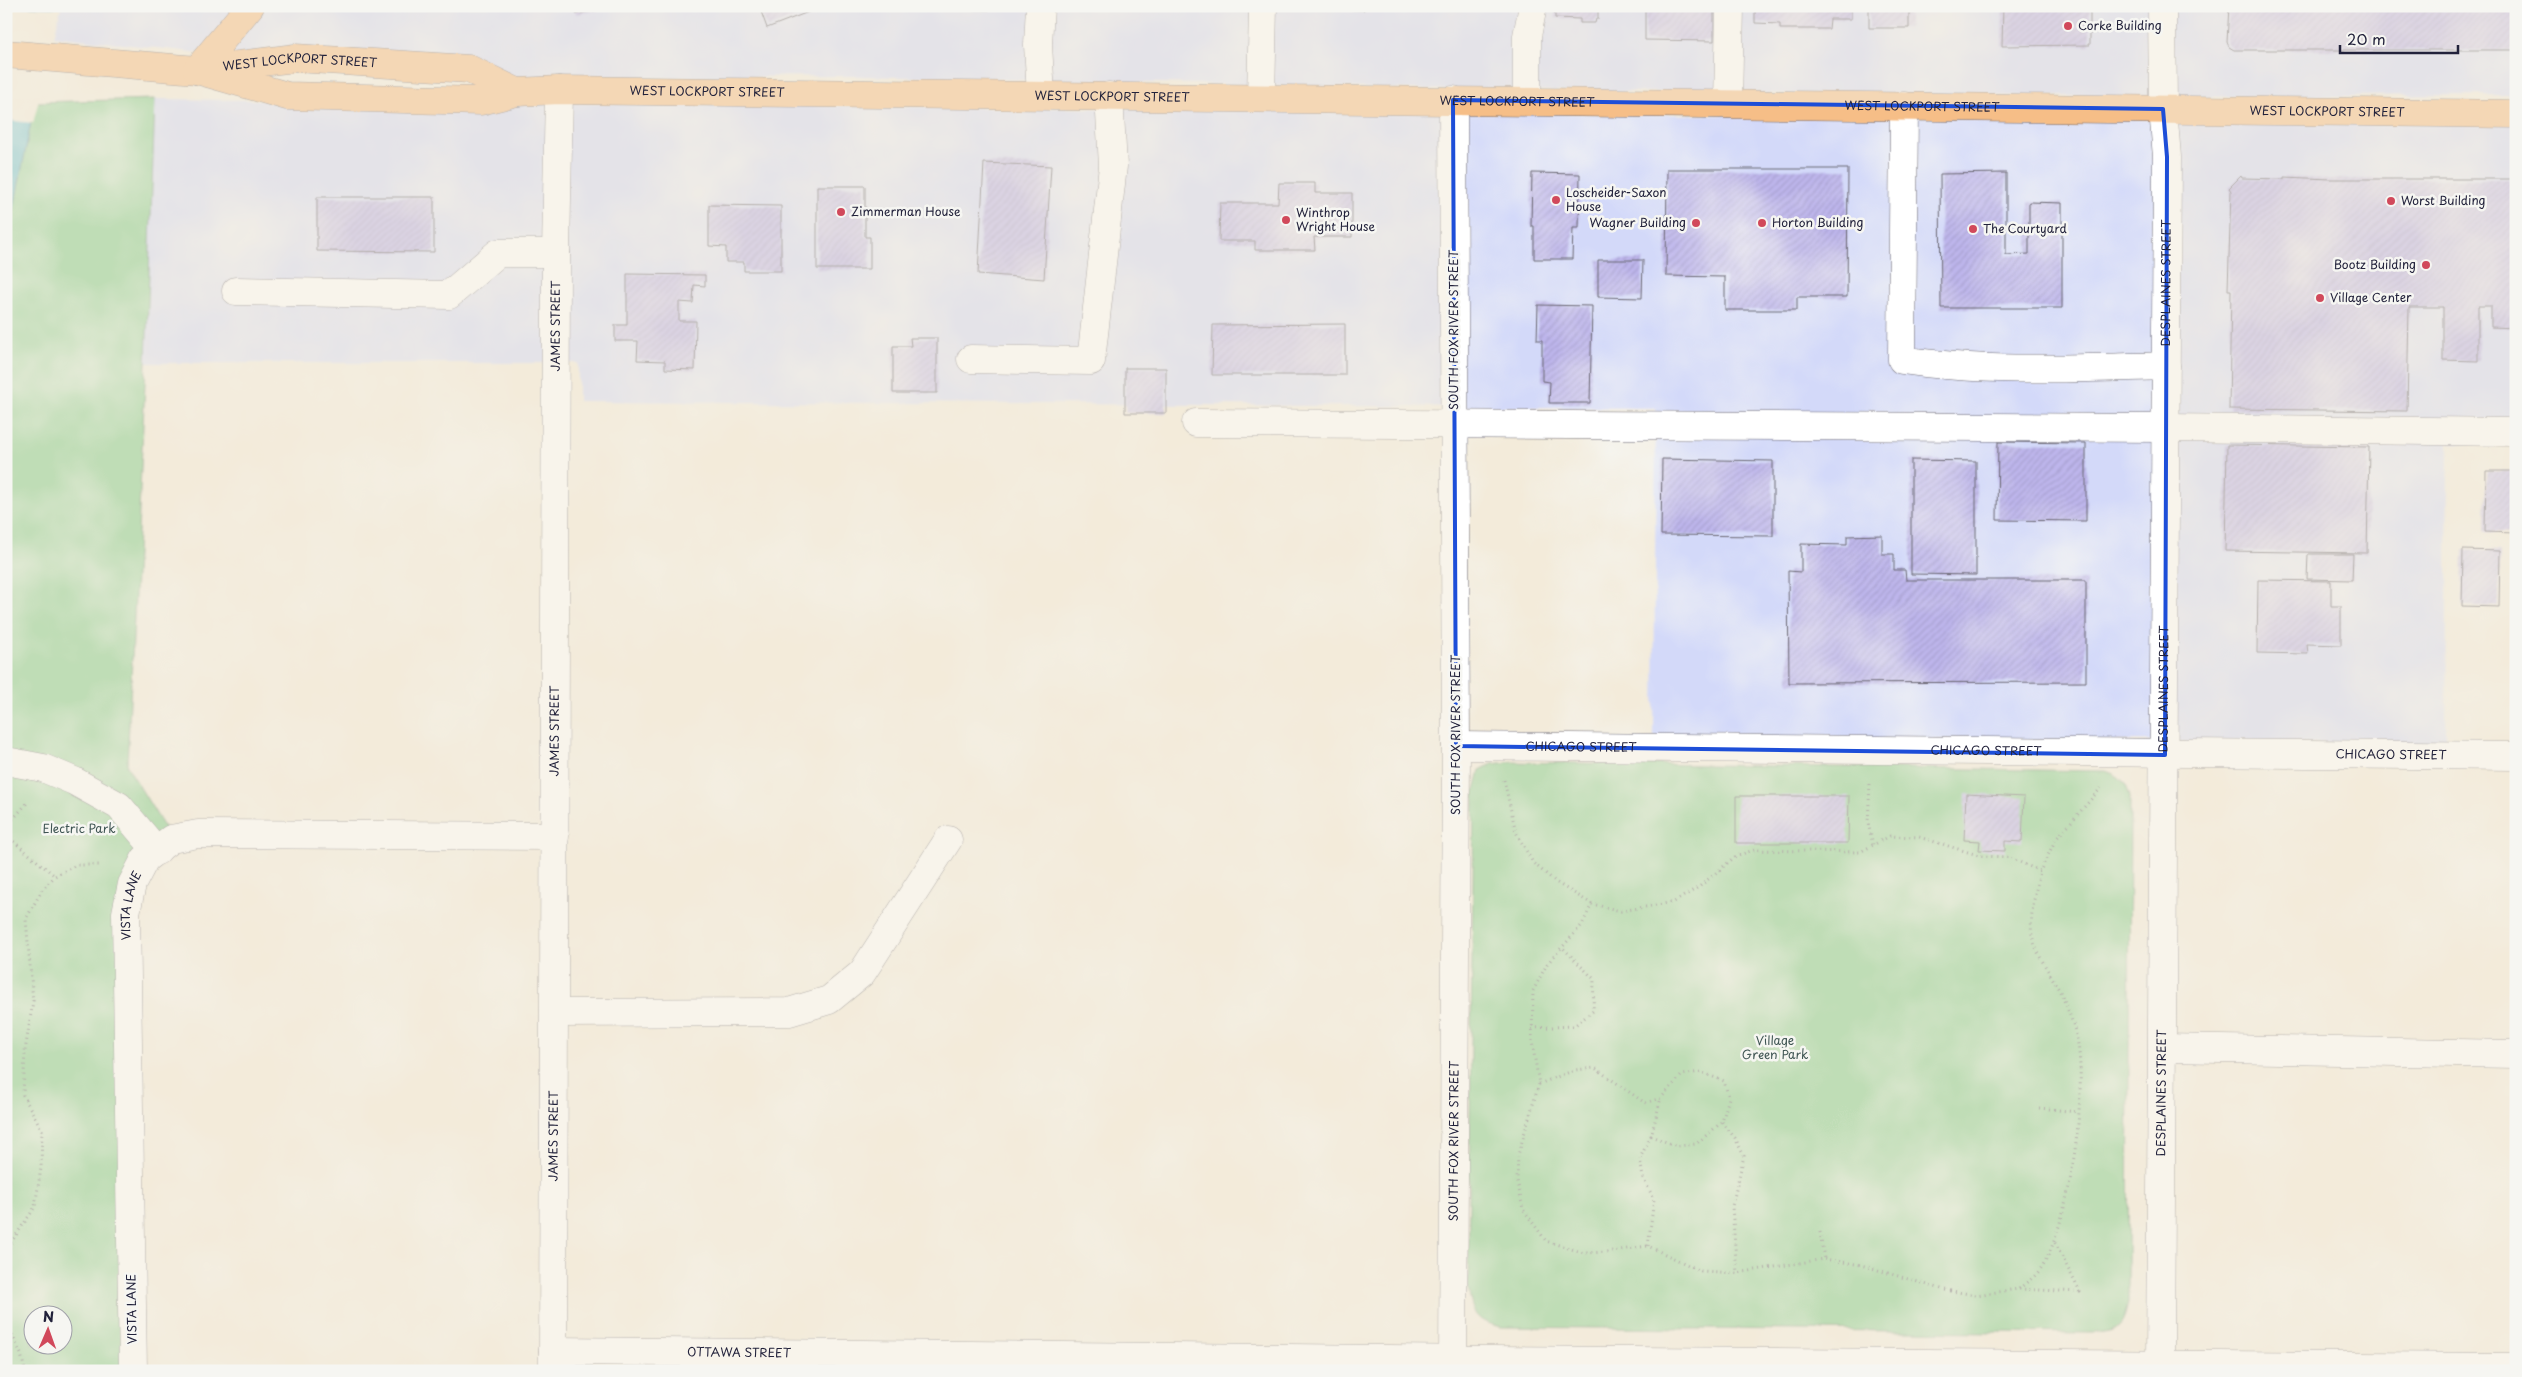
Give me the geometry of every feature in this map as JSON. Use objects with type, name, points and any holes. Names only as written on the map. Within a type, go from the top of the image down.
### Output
[{"type":"main road","points":[[197,70],[250,6]]},
{"type":"main road","name":"WEST LOCKPORT STREET","points":[[6,54],[197,70],[287,96],[481,101],[517,92],[558,90],[2516,114]]},
{"type":"main road","name":"WEST LOCKPORT STREET","points":[[197,70],[294,58],[469,69],[517,92]]},
{"type":"street","points":[[1040,6],[1038,44],[1041,95]]},
{"type":"street","points":[[1261,98],[1264,6]]},
{"type":"street","points":[[1527,101],[1527,36],[1533,6]]},
{"type":"street","points":[[1728,104],[1730,6]]},
{"type":"street","name":"DESPLAINES STREET","points":[[2160,1368],[2167,157],[2163,109],[2162,6]]},
{"type":"street","name":"JAMES STREET","points":[[553,1361],[558,90]]},
{"type":"street","points":[[971,359],[1091,360],[1113,166],[1109,96]]},
{"type":"street","name":"SOUTH FOX RIVER STREET","points":[[1453,100],[1456,746],[1453,1365]]},
{"type":"street","points":[[1904,106],[1902,360],[1942,366],[2092,368],[2166,366]]},
{"type":"street","points":[[236,291],[449,295],[498,253],[556,253]]},
{"type":"street","points":[[1196,423],[2166,428],[2516,432]]},
{"type":"street","name":"CHICAGO STREET","points":[[1456,746],[2516,756]]},
{"type":"street","points":[[6,761],[43,768],[74,780],[119,806],[157,851]]},
{"type":"street","name":"VISTA LANE","points":[[133,1371],[126,913],[132,884],[145,859],[171,839],[198,834],[555,836]]},
{"type":"street","points":[[555,1013],[790,1012],[829,1000],[862,973],[948,840]]},
{"type":"street","points":[[2163,1048],[2516,1054]]},
{"type":"street","name":"OTTAWA STREET","points":[[553,1361],[2160,1368],[2516,1367]]},
{"type":"path","points":[[1872,751],[1868,822],[1873,845]]},
{"type":"path","points":[[1504,779],[1516,832],[1533,863],[1556,883],[1592,904],[1621,912],[1674,902],[1699,887],[1736,856],[1754,850],[1860,852],[1890,836],[1919,837],[1981,856],[2008,857],[2040,871]]},
{"type":"path","points":[[2018,1289],[2038,1272],[2054,1241],[2076,1156],[2081,1073],[2077,1039],[2063,997],[2039,955],[2032,934],[2033,904],[2040,871],[2056,839],[2099,788]]},
{"type":"path","points":[[6,835],[55,876]]},
{"type":"path","points":[[6,1257],[10,1244],[35,1207],[41,1168],[42,1130],[23,1095],[25,1051],[33,1001],[26,919],[42,890],[55,876],[76,865],[100,865],[138,872]]},
{"type":"path","points":[[1592,904],[1582,925],[1547,964],[1533,991],[1532,1028],[1539,1084],[1518,1155],[1517,1180],[1523,1209],[1546,1241],[1584,1253],[1648,1246],[1702,1271],[1737,1273],[1824,1259],[1861,1265],[1945,1290],[1976,1295],[2018,1289],[2080,1292],[2054,1241]]},
{"type":"path","points":[[1532,1028],[1574,1026],[1593,1012],[1594,979],[1562,947]]},
{"type":"path","points":[[1539,1084],[1575,1070],[1595,1068],[1645,1103],[1661,1098]]},
{"type":"path","points":[[1648,1246],[1654,1199],[1643,1178],[1640,1158],[1651,1136],[1661,1098],[1682,1075],[1700,1072],[1724,1081],[1728,1098],[1722,1122],[1696,1144],[1677,1146],[1651,1136]]},
{"type":"path","points":[[2039,1108],[2078,1112]]},
{"type":"path","points":[[1722,1122],[1735,1138],[1744,1156],[1732,1206],[1737,1273]]},
{"type":"path","points":[[1820,1232],[1824,1259]]},
{"type":"path","points":[[6,1321],[21,1354],[25,1371]]},
{"type":"highlighted area","points":[[1453,100],[2163,109],[2167,157],[2165,755],[1456,746]]},
{"type":"shaded area","points":[[59,6],[2516,6],[2516,95],[2136,97],[1454,90],[856,76],[426,79],[53,36]]},
{"type":"shaded area","points":[[155,99],[2516,123],[2516,444],[2448,443],[2446,744],[1654,737],[1656,408],[578,401],[578,363],[146,363]]},
{"type":"green space","name":"Electric Park","points":[[155,99],[146,363],[127,766],[169,835],[132,884],[133,1371],[6,1371],[6,248],[35,102]]},
{"type":"green space","name":"Village Green Park","points":[[1508,762],[2106,771],[2119,777],[2127,787],[2130,797],[2128,1302],[2121,1323],[2113,1330],[2107,1332],[2090,1333],[1501,1327],[1492,1325],[1479,1318],[1473,1309],[1468,1285],[1474,794],[1480,770],[1492,764]]},
{"type":"water","points":[[6,6],[59,6],[35,102],[6,248]]},
{"type":"pier","points":[[6,6],[61,8],[33,123],[6,120]]},
{"type":"building","points":[[574,6],[614,6],[615,7],[576,14]]},
{"type":"building","points":[[759,6],[824,6],[767,28]]},
{"type":"building","points":[[926,6],[993,6],[993,10],[926,9]]},
{"type":"building","points":[[1205,6],[1218,6],[1218,11],[1204,11]]},
{"type":"building","points":[[1319,6],[1365,6],[1364,10],[1319,9]]},
{"type":"building","points":[[1555,6],[1598,6],[1598,19],[1596,19],[1595,23],[1580,23],[1580,19],[1555,18]]},
{"type":"building","points":[[1645,6],[1714,6],[1714,41],[1645,40]]},
{"type":"building","points":[[1755,6],[1851,6],[1851,19],[1830,19],[1829,29],[1780,29],[1780,24],[1755,23]]},
{"type":"building","points":[[1869,6],[1909,6],[1909,28],[1869,28]]},
{"type":"building","points":[[2003,6],[2090,6],[2090,45],[2002,46]]},
{"type":"building","points":[[2229,6],[2516,6],[2516,50],[2234,50],[2229,47],[2227,42]]},
{"type":"building","points":[[984,163],[1051,166],[1044,279],[978,274]]},
{"type":"building","points":[[1667,169],[1848,169],[1847,297],[1797,297],[1797,310],[1725,310],[1725,277],[1666,276]]},
{"type":"building","name":"Loscheider-Saxon House","points":[[1532,173],[1580,174],[1579,228],[1573,228],[1572,259],[1534,259],[1534,226],[1531,226]]},
{"type":"building","name":"The Courtyard","points":[[2006,173],[2006,255],[2029,254],[2029,202],[2062,203],[2062,308],[1941,308],[1940,174]]},
{"type":"building","name":"Village Center","points":[[2241,176],[2242,178],[2284,179],[2284,177],[2330,179],[2516,179],[2516,328],[2491,327],[2491,306],[2478,306],[2478,361],[2443,360],[2443,307],[2409,307],[2407,411],[2229,409],[2231,290],[2228,290],[2231,191],[2229,188]]},
{"type":"building","name":"Winthrop Wright House","points":[[1279,183],[1315,183],[1315,193],[1352,193],[1352,237],[1314,237],[1315,250],[1255,250],[1255,241],[1219,241],[1220,203],[1278,203]]},
{"type":"building","name":"Zimmerman House","points":[[817,186],[865,186],[865,237],[870,237],[870,269],[817,269]]},
{"type":"building","points":[[317,197],[434,197],[434,252],[317,251]]},
{"type":"building","points":[[709,205],[781,206],[781,271],[744,271],[744,262],[726,262],[726,247],[709,246]]},
{"type":"building","points":[[1598,260],[1643,260],[1642,298],[1598,297]]},
{"type":"building","points":[[627,274],[705,275],[705,286],[694,285],[693,303],[679,302],[679,321],[696,321],[695,370],[665,369],[665,361],[637,360],[638,341],[615,341],[615,325],[627,325]]},
{"type":"building","points":[[1538,305],[1592,306],[1590,403],[1549,403],[1550,382],[1542,381],[1542,340],[1537,340]]},
{"type":"building","points":[[1345,324],[1345,375],[1212,375],[1213,325]]},
{"type":"building","points":[[910,338],[937,338],[937,393],[893,393],[893,346],[911,346]]},
{"type":"building","points":[[1125,368],[1166,368],[1166,413],[1125,413]]},
{"type":"building","points":[[1998,442],[2086,443],[2086,521],[1997,520]]},
{"type":"building","points":[[2227,445],[2369,447],[2367,553],[2225,551]]},
{"type":"building","points":[[1662,459],[1773,461],[1773,536],[1661,535]]},
{"type":"building","points":[[1911,460],[1976,461],[1976,575],[1911,574]]},
{"type":"building","points":[[2486,471],[2516,471],[2516,533],[2485,532]]},
{"type":"building","points":[[1882,535],[1882,554],[1894,554],[1894,570],[1905,570],[1906,580],[2086,580],[2086,682],[1789,683],[1788,571],[1801,572],[1801,544],[1847,545],[1847,536]]},
{"type":"building","points":[[2463,550],[2500,551],[2499,607],[2462,606]]},
{"type":"building","points":[[2308,554],[2353,554],[2352,580],[2307,579]]},
{"type":"building","points":[[2258,580],[2331,581],[2331,606],[2341,606],[2341,645],[2307,644],[2308,654],[2257,653]]},
{"type":"building","points":[[1966,794],[2024,797],[2022,842],[2005,841],[2005,851],[1979,850],[1980,841],[1964,840]]},
{"type":"building","points":[[1736,796],[1849,796],[1848,843],[1736,843]]},
{"type":"place","name":"Corke Building","points":[[2068,26]]},
{"type":"place","name":"Loscheider-Saxon House","points":[[1556,200]]},
{"type":"place","name":"Worst Building","points":[[2391,201]]},
{"type":"place","name":"Zimmerman House","points":[[841,212]]},
{"type":"place","name":"Winthrop Wright House","points":[[1286,220]]},
{"type":"place","name":"Wagner Building","points":[[1696,223]]},
{"type":"place","name":"Horton Building","points":[[1762,223]]},
{"type":"place","name":"The Courtyard","points":[[1973,229]]},
{"type":"place","name":"Bootz Building","points":[[2426,265]]},
{"type":"place","name":"Village Center","points":[[2320,298]]}]
